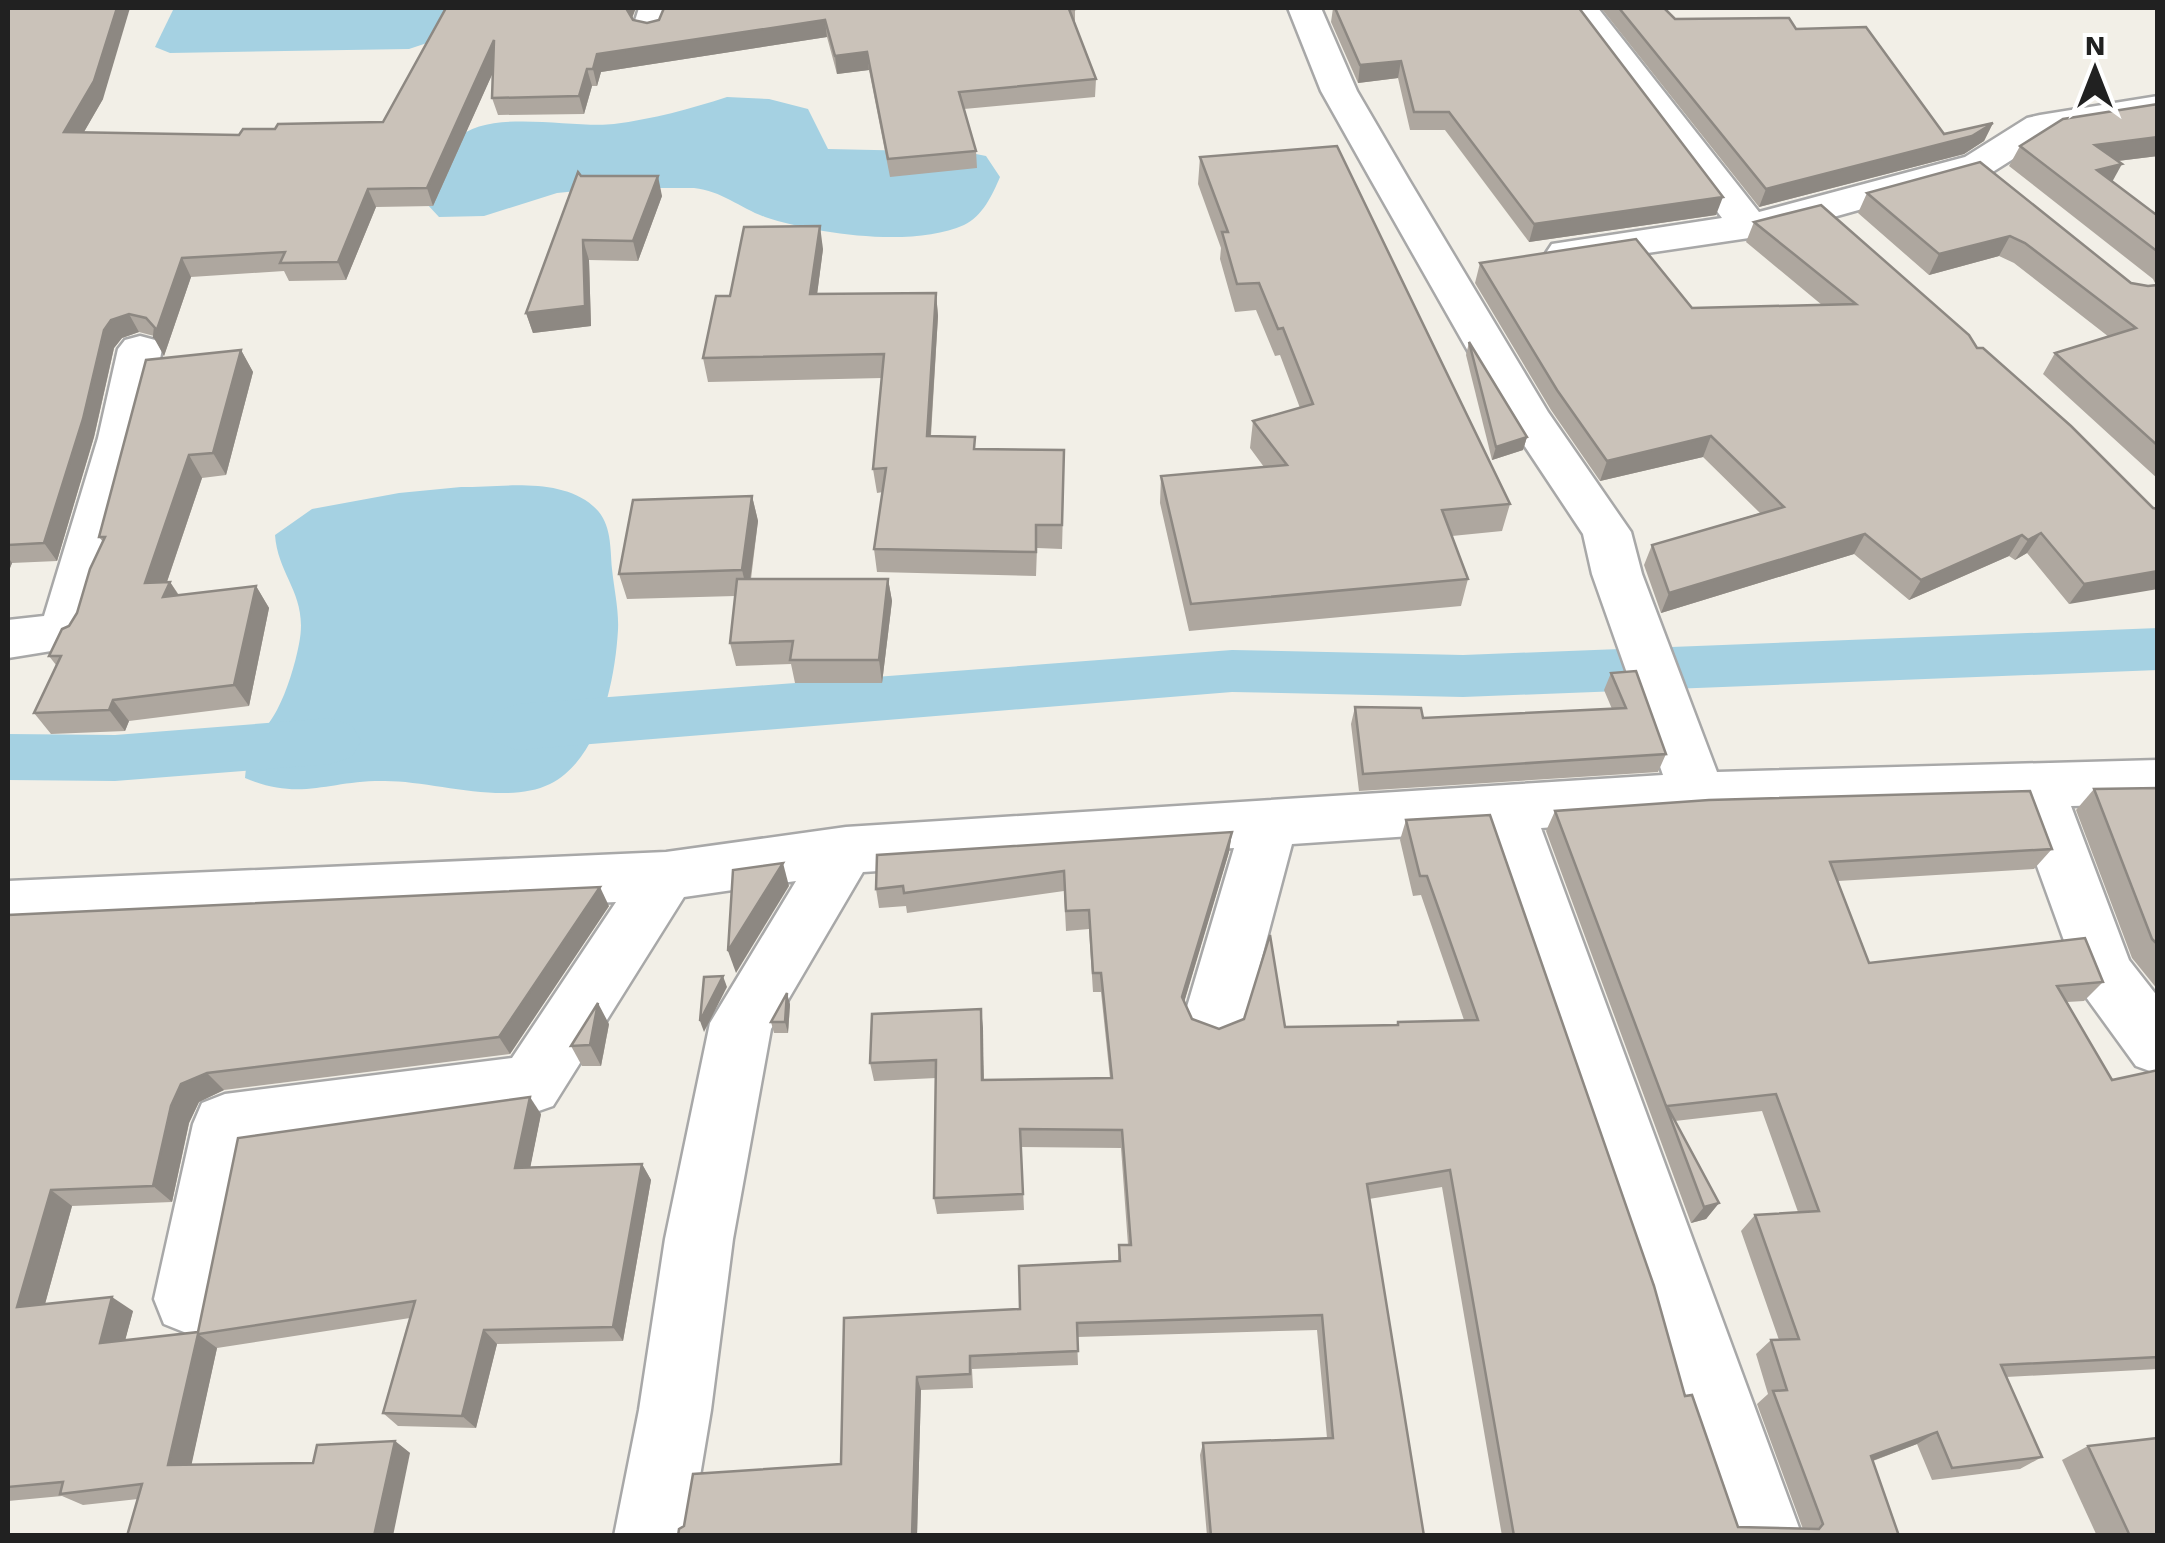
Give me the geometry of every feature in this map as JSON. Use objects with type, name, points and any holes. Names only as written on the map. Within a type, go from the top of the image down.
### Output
[{"type":"street","points":[[1304,8],[1339,91],[1483,266],[1529,418],[1607,532],[1617,574],[1698,795]]},
{"type":"street","points":[[1581,8],[1749,226]]},
{"type":"street","points":[[1483,266],[1749,226],[1838,222],[1992,176],[2040,126],[2158,106]]},
{"type":"street","points":[[8,639],[64,633],[122,438],[140,348]]},
{"type":"street","points":[[8,906],[666,876],[846,850],[1698,795],[2158,782]]},
{"type":"street","points":[[2036,788],[2104,974],[2158,1046]]},
{"type":"street","points":[[1506,810],[1764,1536]]},
{"type":"street","points":[[1216,1017],[1270,821]]},
{"type":"street","points":[[652,1536],[676,1410],[699,1239],[741,1023],[846,850]]},
{"type":"street","points":[[189,1299],[225,1124],[530,1085],[666,876]]},
{"type":"water","points":[[174,8],[448,8],[439,39],[409,49],[170,53],[155,47]]},
{"type":"water","points":[[727,97],[769,99],[808,109],[828,149],[966,152],[986,156],[1000,177],[990,198],[970,221],[919,236],[864,236],[786,223],[694,188],[607,188],[557,193],[484,216],[439,217],[426,203],[447,154],[456,140],[470,130],[509,122],[614,124]]},
{"type":"water","points":[[461,487],[548,487],[580,497],[604,520],[609,535],[618,630],[602,716],[581,756],[550,784],[512,793],[385,781],[299,789],[245,778],[252,746],[281,703],[299,644],[300,612],[275,535],[312,509],[399,493]]},
{"type":"building","points":[[8,8],[117,8],[94,81],[64,132],[239,135],[243,129],[275,129],[278,124],[383,122],[446,8],[626,8],[633,20],[647,23],[659,20],[664,8],[1075,8],[1069,9],[1096,79],[959,92],[976,151],[888,159],[867,52],[835,56],[825,20],[597,54],[593,69],[587,69],[579,96],[492,98],[494,40],[427,188],[368,189],[338,262],[280,263],[285,252],[182,258],[154,338],[155,328],[146,318],[129,314],[111,320],[104,330],[83,419],[44,543],[8,545]]},
{"type":"building","points":[[1335,8],[1579,8],[1723,197],[1534,224],[1449,112],[1414,112],[1401,61],[1360,65]]},
{"type":"building","points":[[1619,8],[1664,8],[1675,19],[1789,18],[1796,29],[1866,27],[1944,134],[1993,123],[1972,136],[1766,189]]},
{"type":"building","points":[[2158,104],[2158,137],[2095,145],[2122,164],[2097,170],[2158,216],[2158,252],[2020,146],[2063,119]]},
{"type":"building","points":[[1337,146],[1510,504],[1442,510],[1468,579],[1191,604],[1161,476],[1287,465],[1253,421],[1313,404],[1283,328],[1278,329],[1259,283],[1237,284],[1222,232],[1228,232],[1200,157]]},
{"type":"building","points":[[1980,162],[2131,283],[2158,285],[2158,446],[2055,353],[2136,328],[2025,243],[2010,236],[1939,254],[1867,193]]},
{"type":"building","points":[[578,172],[581,176],[658,176],[633,241],[583,240],[585,306],[526,313]]},
{"type":"building","points":[[1821,205],[1969,335],[1977,348],[1983,348],[2071,426],[2158,509],[2158,571],[2084,584],[2041,533],[2028,540],[2022,535],[1921,580],[1865,534],[1669,593],[1652,545],[1784,507],[1711,436],[1607,461],[1557,390],[1480,263],[1636,239],[1692,308],[1856,304],[1754,222]]},
{"type":"building","points":[[820,226],[810,294],[936,293],[927,436],[975,437],[974,449],[1064,450],[1062,525],[1036,525],[1036,552],[874,549],[886,468],[873,469],[884,354],[703,358],[716,296],[730,296],[744,227]]},
{"type":"building","points":[[1469,342],[1527,437],[1496,447]]},
{"type":"building","points":[[241,350],[213,453],[189,455],[145,583],[170,582],[163,597],[256,586],[234,685],[113,700],[109,710],[34,713],[61,656],[49,656],[62,629],[69,626],[77,613],[90,569],[105,537],[99,537],[146,360]]},
{"type":"building","points":[[752,496],[742,570],[619,574],[633,500]]},
{"type":"building","points":[[737,579],[888,579],[879,660],[790,660],[793,641],[730,643]]},
{"type":"building","points":[[1636,671],[1666,754],[1363,774],[1355,707],[1421,708],[1423,718],[1626,708],[1611,673]]},
{"type":"building","points":[[2158,788],[2158,945],[2152,939],[2094,789]]},
{"type":"building","points":[[2030,791],[2052,849],[1830,862],[1869,963],[2085,938],[2103,982],[2057,986],[2112,1080],[2158,1070],[2158,1357],[2001,1365],[2042,1457],[1952,1468],[1937,1432],[1871,1456],[1899,1536],[1514,1536],[1450,1170],[1367,1184],[1424,1536],[1211,1536],[1203,1443],[1333,1438],[1322,1315],[1077,1323],[1078,1351],[970,1356],[970,1374],[917,1377],[912,1536],[678,1536],[684,1526],[693,1474],[841,1464],[844,1318],[1020,1309],[1019,1266],[1120,1261],[1119,1245],[1131,1245],[1122,1130],[1020,1129],[1023,1194],[934,1198],[936,1060],[870,1063],[872,1014],[981,1009],[982,1080],[1112,1078],[1101,973],[1093,973],[1089,910],[1066,911],[1064,871],[904,893],[903,886],[876,889],[877,855],[1232,832],[1182,997],[1192,1019],[1219,1029],[1244,1019],[1270,935],[1285,1027],[1478,1020],[1427,876],[1420,876],[1406,820],[1490,815],[1654,1286],[1685,1396],[1692,1395],[1738,1527],[1819,1529],[1823,1524],[1773,1391],[1787,1390],[1771,1340],[1799,1339],[1755,1215],[1819,1211],[1776,1094],[1667,1106],[1719,1203],[1704,1207],[1555,811],[1709,800]]},
{"type":"building","points":[[783,863],[728,951],[733,870]]},
{"type":"building","points":[[600,887],[499,1037],[207,1073],[181,1084],[171,1106],[153,1186],[51,1190],[17,1307],[112,1297],[100,1343],[198,1332],[238,1138],[530,1097],[515,1168],[642,1164],[613,1327],[484,1330],[462,1416],[383,1413],[415,1301],[198,1334],[168,1465],[313,1463],[317,1445],[395,1441],[374,1536],[127,1536],[142,1484],[60,1494],[63,1482],[8,1487],[8,915]]},
{"type":"building","points":[[723,976],[700,1021],[704,977]]},
{"type":"building","points":[[787,993],[785,1022],[771,1022]]},
{"type":"building","points":[[598,1003],[590,1045],[571,1046]]},
{"type":"building","points":[[2158,1438],[2158,1536],[2130,1536],[2088,1446]]},
{"type":"waterway","points":[[517,727],[1232,671],[1463,676],[2158,649]]},
{"type":"waterway","points":[[8,757],[115,758],[331,741]]}]
